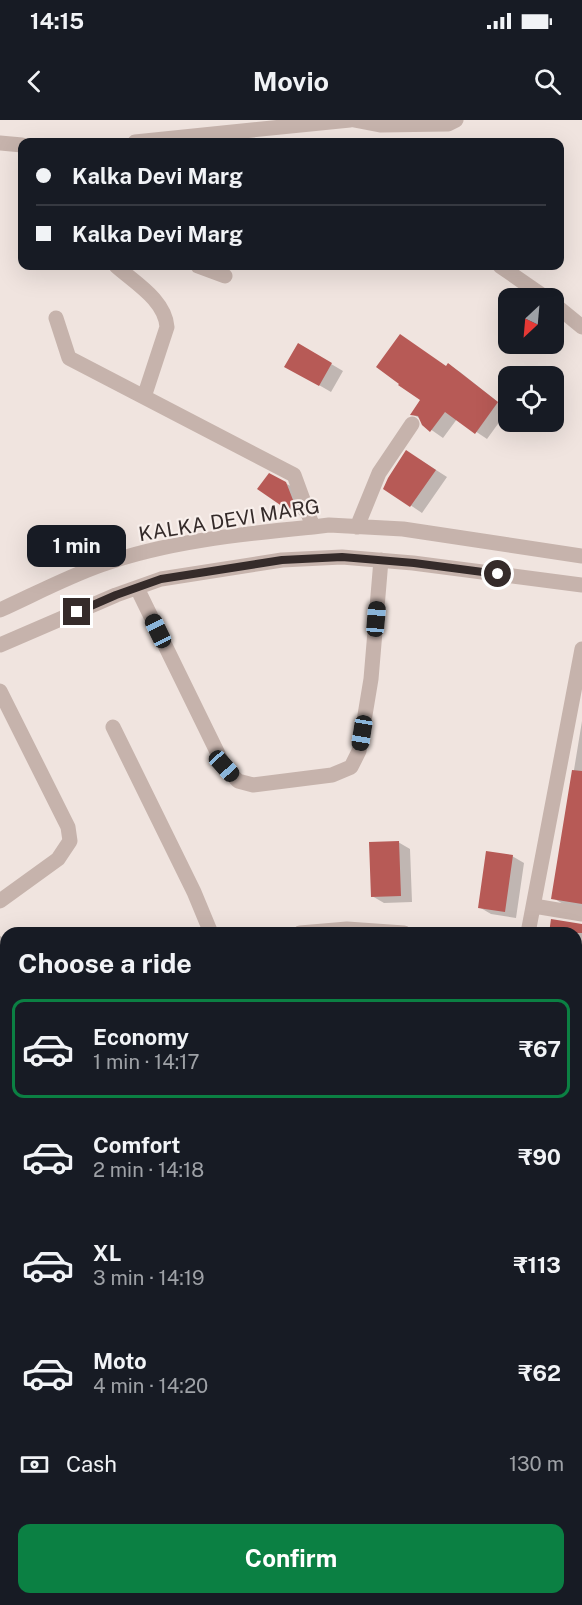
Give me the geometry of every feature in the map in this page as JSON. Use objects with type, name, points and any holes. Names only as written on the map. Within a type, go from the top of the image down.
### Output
[{"type":"street","points":[[174,138],[352,120],[448,124],[456,120]]},
{"type":"street","points":[[0,143],[18,144]]},
{"type":"street","points":[[121,270],[156,300],[166,316],[167,327],[144,397]]},
{"type":"street","points":[[209,270],[225,276]]},
{"type":"street","points":[[506,270],[532,288]]},
{"type":"street","points":[[564,312],[582,327]]},
{"type":"street","points":[[56,318],[69,358],[294,475],[313,527]]},
{"type":"street","points":[[357,526],[379,473],[412,424]]},
{"type":"street","name":"KALKA DEVI MARG","points":[[0,610],[100,566],[150,551],[313,527],[357,526],[403,530],[582,555]]},
{"type":"street","points":[[0,645],[116,595],[161,579],[282,560],[342,557],[381,560],[582,585]]},
{"type":"street","points":[[137,588],[224,766],[238,781],[253,785],[332,776],[351,767],[359,751],[371,679],[381,560]]},
{"type":"street","points":[[529,927],[581,655]]},
{"type":"street","points":[[0,691],[68,826],[70,841],[58,859],[0,901]]},
{"type":"street","points":[[113,727],[194,892],[209,927]]},
{"type":"street","points":[[534,906],[582,914]]},
{"type":"building","points":[[400,334],[446,366],[448,363],[498,402],[475,434],[445,412],[430,432],[422,425],[418,416],[410,415],[420,400],[376,367]]},
{"type":"building","points":[[298,343],[332,363],[319,386],[284,367]]},
{"type":"building","points":[[406,450],[436,470],[410,507],[383,489]]},
{"type":"building","points":[[269,473],[286,482],[293,500],[289,511],[257,489]]},
{"type":"building","points":[[572,770],[582,771],[582,904],[551,899]]},
{"type":"building","points":[[399,841],[401,896],[371,897],[369,842]]},
{"type":"building","points":[[486,851],[513,855],[505,912],[478,908]]},
{"type":"building","points":[[551,919],[582,924],[582,927],[550,927]]},
{"type":"route","points":[[77,612],[161,579],[282,560],[342,557],[414,563],[498,574]]}]
